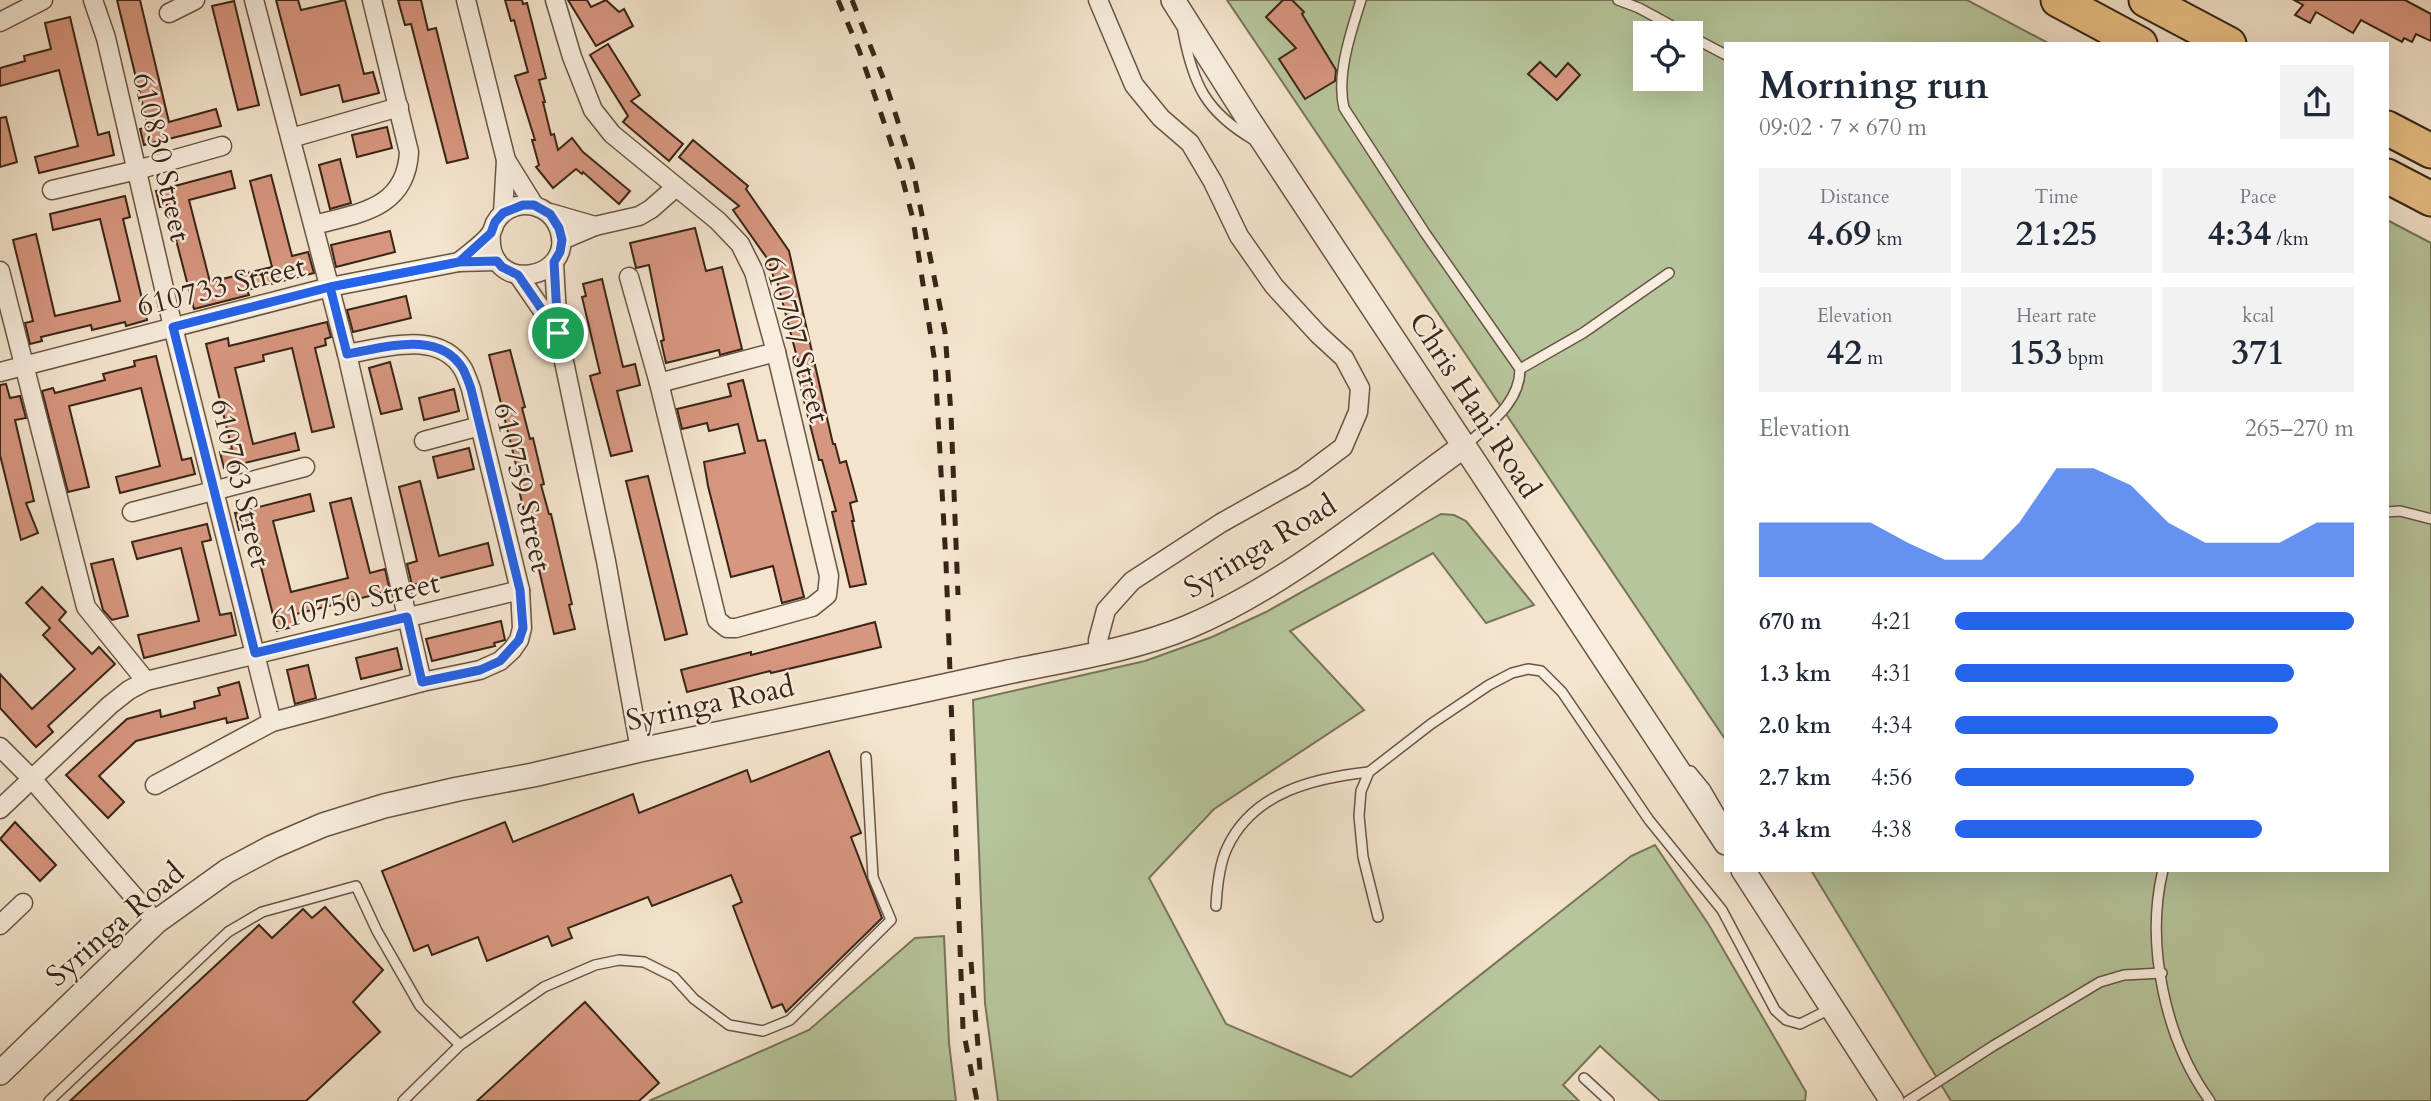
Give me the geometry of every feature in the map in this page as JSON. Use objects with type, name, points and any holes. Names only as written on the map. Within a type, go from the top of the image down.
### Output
[{"type":"highway","points":[[2059,0],[2136,42]]},
{"type":"highway","points":[[2146,0],[2225,42]]},
{"type":"highway","points":[[2389,129],[2431,152]]},
{"type":"highway","points":[[2389,177],[2431,199]]},
{"type":"street","points":[[0,22],[43,0]]},
{"type":"street","name":"610830 Street","points":[[93,0],[106,38],[173,327]]},
{"type":"street","points":[[169,13],[195,0]]},
{"type":"street","points":[[254,0],[347,354],[422,682]]},
{"type":"street","points":[[314,225],[369,211],[383,204],[404,181],[409,167],[409,152],[372,0]]},
{"type":"street","points":[[466,0],[506,160],[503,213]]},
{"type":"street","name":"610707 Street","points":[[555,0],[572,57],[593,110],[612,134],[718,221],[740,244],[754,272],[776,352],[829,576],[827,595],[812,607],[736,628],[727,628],[717,620],[659,383]]},
{"type":"street","points":[[1098,0],[1134,85],[1161,118],[1190,143],[1213,182],[1239,236],[1274,286],[1344,358],[1360,388],[1358,412],[1342,447],[1303,477],[1221,523],[1132,581],[1106,610],[1098,640],[1099,654]]},
{"type":"street","name":"Chris Hani Road","points":[[1176,5],[1724,840]]},
{"type":"street","points":[[291,138],[399,107]]},
{"type":"street","points":[[52,190],[222,146]]},
{"type":"street","points":[[506,160],[534,205],[550,214],[595,226]]},
{"type":"street","points":[[562,240],[595,226],[639,216],[676,187]]},
{"type":"street","points":[[534,205],[523,205],[503,213],[495,222],[490,243],[502,267],[518,275],[532,275],[545,271],[554,262],[560,252],[562,240],[559,228],[550,214]]},
{"type":"street","points":[[459,262],[491,233]]},
{"type":"street","name":"610733 Street","points":[[0,372],[330,287],[459,262],[497,261]]},
{"type":"street","points":[[554,262],[558,333],[606,561],[640,750]]},
{"type":"street","points":[[0,271],[86,607],[146,681]]},
{"type":"street","points":[[518,275],[558,333]]},
{"type":"street","points":[[629,277],[659,383],[776,352]]},
{"type":"street","name":"610763 Street","points":[[173,327],[272,722]]},
{"type":"street","name":"610759 Street","points":[[155,785],[272,722],[422,682],[480,670],[506,656],[519,640],[523,628],[520,590],[471,389],[463,369],[453,357],[436,346],[409,343],[347,354]]},
{"type":"street","points":[[424,441],[480,426]]},
{"type":"street","name":"Syringa Road","points":[[0,1073],[156,922],[227,871],[272,847],[323,825],[384,806],[1099,654],[1188,627],[1254,593],[1347,533],[1464,446]]},
{"type":"street","points":[[132,512],[305,467]]},
{"type":"street","name":"610750 Street","points":[[0,809],[110,705],[146,681],[520,590]]},
{"type":"street","points":[[0,747],[32,779],[156,922]]},
{"type":"street","points":[[1744,872],[1892,1101]]},
{"type":"street","points":[[0,925],[23,903]]},
{"type":"lane","points":[[1361,0],[1348,45],[1340,93],[1344,108],[1425,233],[1520,369],[1516,394],[1498,415],[1464,446]]},
{"type":"lane","points":[[1618,0],[1663,21]]},
{"type":"lane","points":[[1703,43],[1724,54]]},
{"type":"lane","points":[[1520,369],[1583,332],[1669,273]]},
{"type":"lane","points":[[2389,512],[2400,511],[2431,519]]},
{"type":"lane","points":[[1378,917],[1363,857],[1359,816],[1361,790],[1369,772],[1489,685],[1512,673],[1528,669],[1541,671],[1562,692],[1648,820],[1722,911],[1776,1010],[1786,1020],[1800,1024],[1832,1008]]},
{"type":"lane","points":[[1667,753],[1690,771],[1705,788],[1724,821]]},
{"type":"lane","points":[[403,1101],[460,1045],[544,987],[595,965],[620,960],[643,962],[674,977],[695,999],[729,1025],[763,1031],[790,1020],[891,920],[873,877],[866,757]]},
{"type":"lane","points":[[1216,906],[1218,880],[1227,848],[1253,814],[1297,786],[1338,775],[1369,772]]},
{"type":"lane","points":[[2162,872],[2158,890],[2157,938],[2166,1002],[2178,1046],[2210,1101]]},
{"type":"lane","points":[[49,1101],[228,932],[262,912],[356,886],[377,931],[420,1006],[460,1045]]},
{"type":"lane","points":[[1908,1101],[2100,982],[2124,975],[2162,974]]},
{"type":"lane","points":[[1584,1078],[1609,1101]]},
{"type":"green space","points":[[1227,0],[1967,0],[2046,42],[1724,42],[1724,738]]},
{"type":"green space","points":[[2389,221],[2431,243],[2431,1101],[1951,1101],[1812,872],[2389,872]]},
{"type":"green space","points":[[1441,514],[1454,515],[1466,521],[1534,605],[1486,623],[1433,553],[1290,631],[1364,710],[1214,809],[1149,878],[1226,1024],[1351,1077],[1631,856],[1655,845],[1709,925],[1806,1092],[1805,1101],[1660,1101],[1600,1046],[1563,1085],[1579,1101],[998,1101],[985,1003],[973,700],[1145,661],[1212,637],[1266,612]]},
{"type":"green space","points":[[944,936],[949,1043],[956,1101],[649,1101],[809,1030],[915,938]]},
{"type":"building","points":[[117,0],[140,0],[169,122],[216,109],[221,126],[144,145],[140,129],[148,127]]},
{"type":"building","points":[[276,0],[298,0],[301,10],[345,0],[364,74],[373,72],[379,93],[343,102],[339,85],[301,95]]},
{"type":"building","points":[[398,0],[421,0],[428,30],[436,28],[468,158],[447,163],[411,24],[405,25]]},
{"type":"building","points":[[505,0],[522,0],[523,4],[527,3],[546,78],[539,80],[543,102],[551,135],[554,134],[558,150],[572,138],[583,152],[630,191],[619,204],[583,172],[582,174],[576,169],[553,188],[536,167],[539,165],[532,140],[535,140],[515,76],[528,72],[514,20],[511,21]]},
{"type":"building","points":[[568,0],[587,0],[591,7],[606,0],[619,12],[624,9],[633,26],[596,46]]},
{"type":"building","points":[[1283,0],[1292,0],[1304,12],[1302,14],[1336,70],[1335,81],[1305,99],[1279,59],[1296,48],[1266,17]]},
{"type":"building","points":[[2294,0],[2405,0],[2431,14],[2431,41],[2416,34],[2412,42],[2404,38],[2402,42],[2361,20],[2353,33],[2316,12],[2310,23],[2295,15],[2303,5]]},
{"type":"building","points":[[234,1],[259,105],[238,110],[212,6]]},
{"type":"building","points":[[70,17],[98,135],[109,132],[114,155],[39,173],[35,157],[78,146],[59,70],[0,86],[0,68],[25,61],[24,56],[51,49],[45,23]]},
{"type":"building","points":[[608,44],[640,95],[631,101],[683,144],[669,161],[623,122],[628,116],[590,55]]},
{"type":"building","points":[[1540,62],[1556,77],[1568,63],[1580,75],[1557,100],[1528,74]]},
{"type":"building","points":[[6,117],[17,162],[0,167],[0,118]]},
{"type":"building","points":[[387,127],[392,148],[357,157],[352,135]]},
{"type":"building","points":[[693,140],[748,186],[746,189],[789,251],[833,444],[840,463],[846,461],[857,501],[850,503],[866,584],[850,587],[832,512],[836,511],[822,460],[819,460],[800,385],[804,384],[777,281],[775,282],[769,261],[733,210],[739,206],[679,157]]},
{"type":"building","points":[[340,159],[351,203],[330,209],[319,165]]},
{"type":"building","points":[[231,171],[235,188],[189,200],[210,282],[272,267],[250,181],[271,175],[292,256],[308,252],[314,273],[247,290],[249,295],[194,309],[167,205],[160,207],[156,191]]},
{"type":"building","points":[[125,196],[130,217],[123,219],[147,320],[126,326],[125,322],[92,330],[91,325],[41,337],[42,341],[30,344],[25,323],[33,321],[13,240],[36,234],[55,316],[120,301],[100,219],[53,230],[50,214]]},
{"type":"building","points":[[695,228],[706,271],[722,267],[742,349],[720,355],[719,350],[666,363],[649,265],[636,268],[630,243]]},
{"type":"building","points":[[390,231],[395,252],[336,267],[331,245]]},
{"type":"building","points":[[602,279],[623,367],[635,364],[640,385],[617,391],[632,451],[611,456],[590,376],[600,373],[582,297],[586,296],[583,284]]},
{"type":"building","points":[[406,296],[411,318],[353,332],[347,310]]},
{"type":"building","points":[[327,322],[331,337],[325,339],[326,345],[315,348],[334,427],[312,432],[292,348],[263,355],[264,361],[235,368],[253,444],[295,433],[299,450],[224,468],[220,452],[232,449],[206,344],[228,338],[229,346]]},
{"type":"building","points":[[510,350],[572,604],[569,605],[575,629],[554,634],[538,565],[541,565],[530,518],[526,519],[519,490],[522,489],[489,355]]},
{"type":"building","points":[[156,356],[182,460],[191,458],[195,474],[120,493],[116,477],[160,466],[141,388],[69,406],[89,487],[68,492],[42,391],[53,388],[55,393],[105,380],[103,374],[135,366],[134,361]]},
{"type":"building","points":[[390,362],[402,409],[381,414],[369,368]]},
{"type":"building","points":[[743,380],[758,441],[765,440],[804,597],[782,603],[773,566],[731,577],[708,486],[704,462],[745,453],[738,424],[709,431],[707,423],[682,429],[677,409],[731,396],[728,384]]},
{"type":"building","points":[[6,384],[10,398],[20,396],[26,418],[15,420],[34,501],[26,503],[38,533],[21,540],[0,455],[0,385]]},
{"type":"building","points":[[454,389],[459,411],[424,420],[419,398]]},
{"type":"building","points":[[469,448],[474,469],[438,478],[433,457]]},
{"type":"building","points":[[648,476],[687,634],[665,640],[626,481]]},
{"type":"building","points":[[420,481],[439,556],[488,543],[493,565],[412,585],[407,564],[417,561],[399,487]]},
{"type":"building","points":[[310,494],[314,511],[273,521],[291,592],[348,578],[330,503],[351,498],[370,573],[385,569],[390,591],[296,614],[299,625],[277,631],[251,527],[239,530],[235,513]]},
{"type":"building","points":[[207,524],[211,540],[202,542],[220,615],[231,613],[236,635],[144,658],[138,635],[199,621],[181,548],[137,559],[132,542]]},
{"type":"building","points":[[113,559],[128,616],[112,620],[103,610],[91,564]]},
{"type":"building","points":[[42,587],[66,612],[59,620],[92,654],[99,647],[115,664],[48,726],[53,732],[36,747],[0,708],[0,674],[32,709],[75,669],[43,635],[50,628],[26,603]]},
{"type":"building","points":[[501,621],[505,640],[494,643],[495,646],[432,661],[426,639]]},
{"type":"building","points":[[875,622],[881,647],[687,692],[681,670],[751,652],[751,655]]},
{"type":"building","points":[[397,648],[402,669],[361,679],[356,658]]},
{"type":"building","points":[[308,665],[316,698],[295,704],[287,670]]},
{"type":"building","points":[[239,682],[248,718],[227,723],[226,718],[136,741],[99,776],[124,802],[108,818],[66,775],[127,719],[160,710],[161,717],[195,708],[194,702],[220,695],[218,688]]},
{"type":"building","points":[[829,751],[861,833],[851,837],[882,918],[786,1012],[782,1004],[772,1008],[733,906],[742,902],[731,875],[652,906],[648,897],[568,928],[572,938],[552,946],[548,936],[487,961],[478,937],[432,955],[428,945],[414,951],[382,871],[505,822],[513,842],[633,794],[639,813],[747,770],[751,782]]},
{"type":"building","points":[[15,822],[56,865],[40,881],[0,839]]},
{"type":"building","points":[[325,907],[383,970],[353,1002],[380,1032],[306,1101],[70,1101],[259,925],[272,938],[303,909],[312,918]]},
{"type":"building","points":[[585,1002],[659,1083],[639,1101],[477,1101]]},
{"type":"railway","points":[[838,0],[859,50],[899,166],[913,219],[935,363],[946,563],[963,1029],[977,1101]]},
{"type":"railway","points":[[852,0],[886,85],[912,165],[945,332],[958,595]]},
{"type":"railway","points":[[971,962],[980,1070]]},
{"type":"route","points":[[558,333],[518,275],[502,267],[497,261],[459,262],[330,287],[173,327],[255,653],[407,617],[422,682],[480,670],[500,661],[519,640],[523,628],[520,590],[471,389],[463,369],[453,357],[436,346],[409,343],[347,354],[330,287],[394,274],[459,262],[491,233],[495,222],[503,213],[512,207],[534,205],[550,214],[559,228],[562,240],[560,252],[554,262],[558,333]]}]
